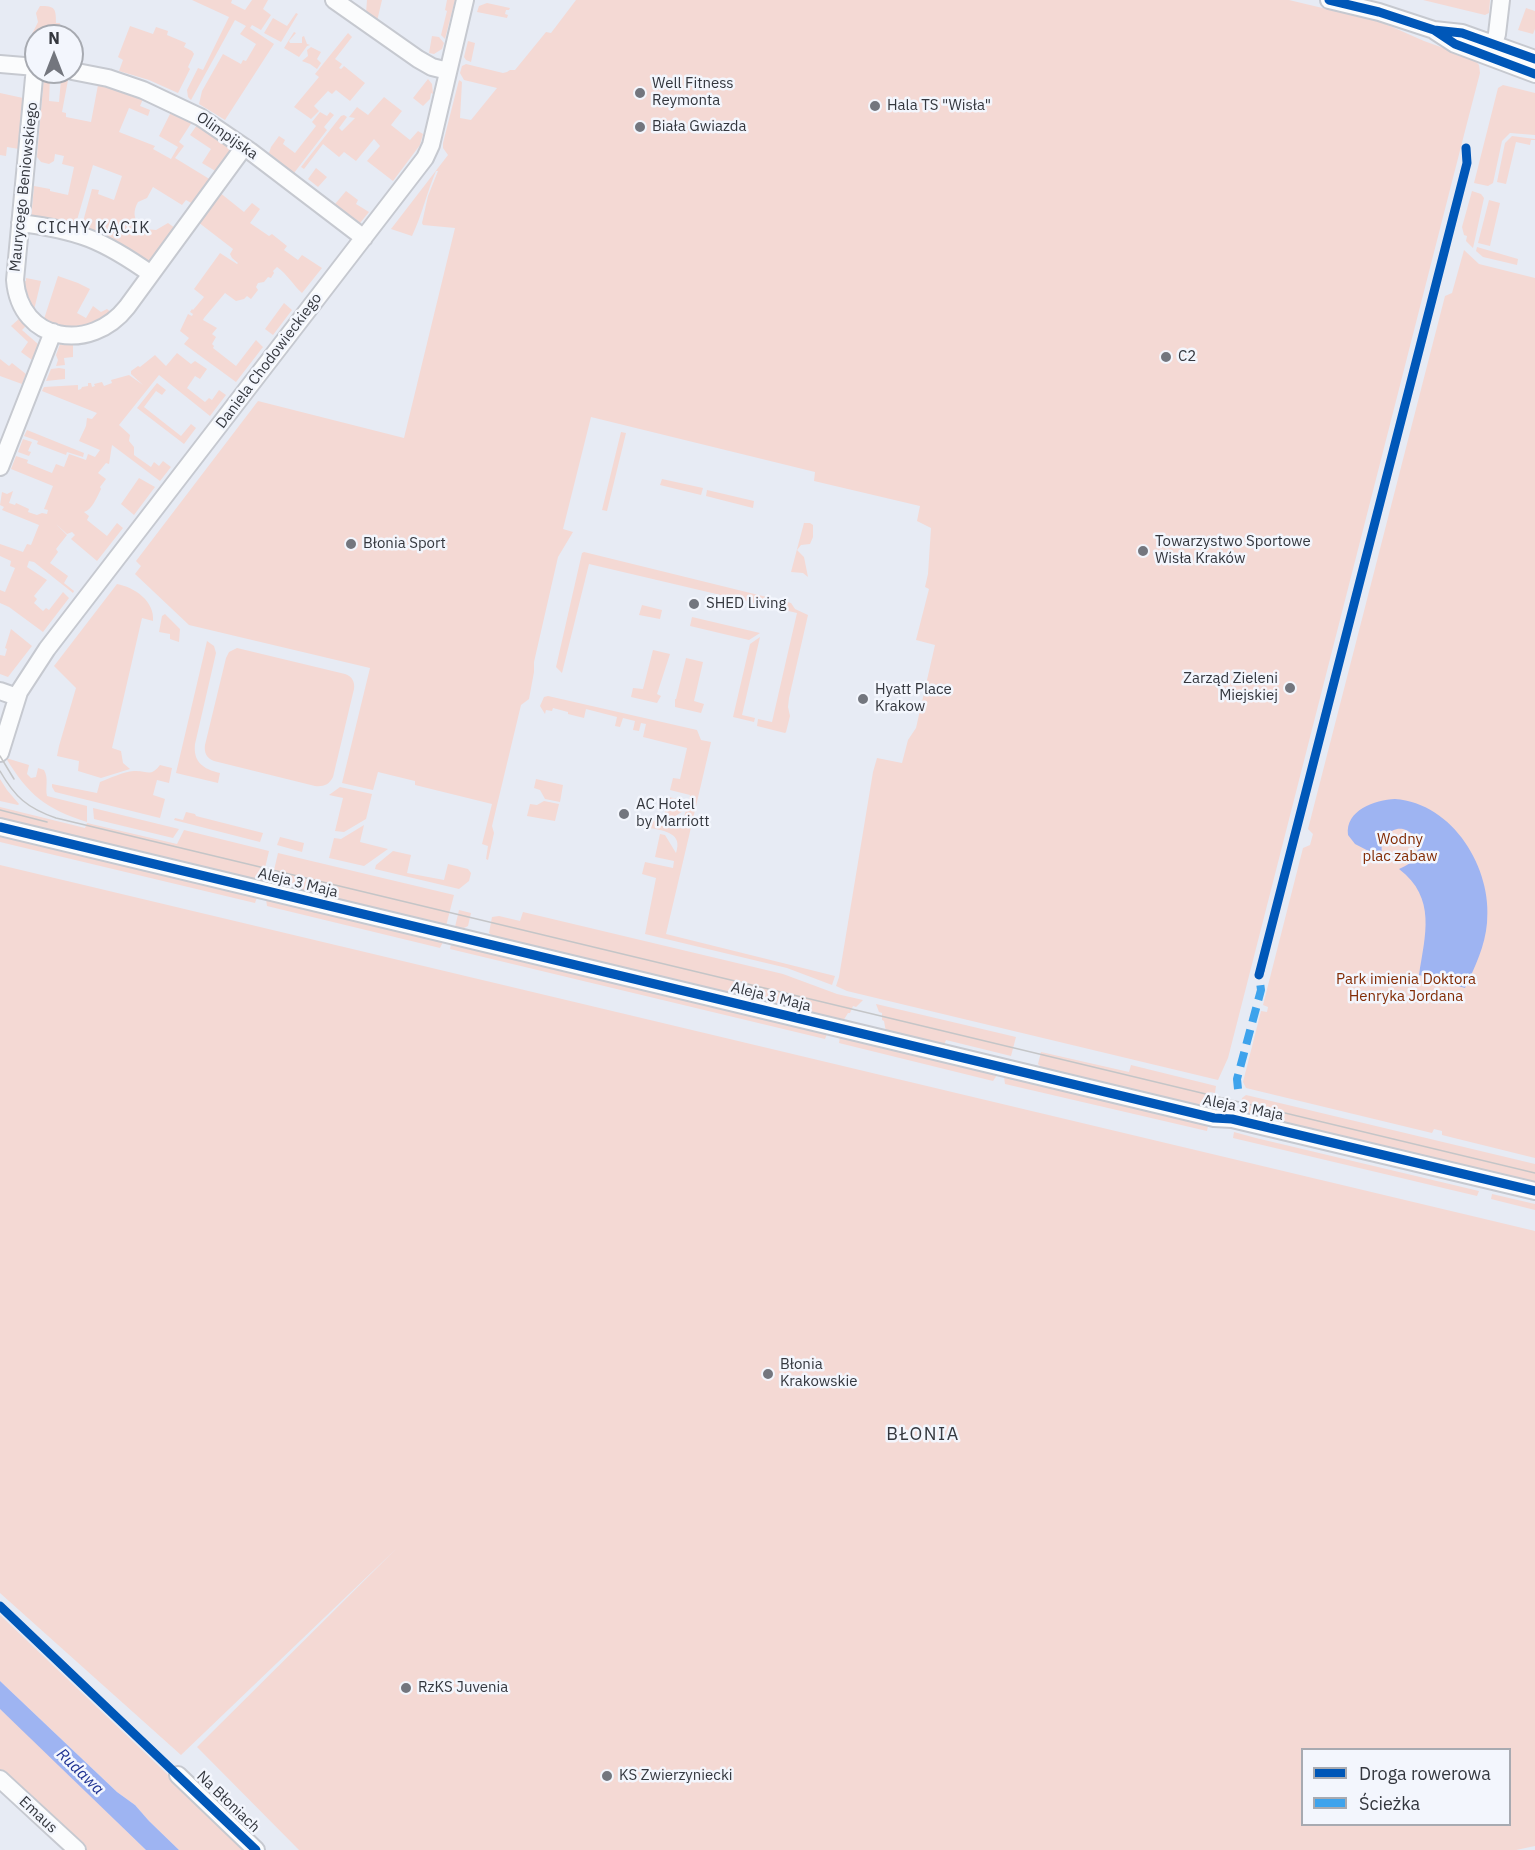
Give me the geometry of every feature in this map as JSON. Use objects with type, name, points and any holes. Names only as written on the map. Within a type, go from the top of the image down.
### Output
[{"type":"street","points":[[334,0],[418,59],[432,67],[448,71]]},
{"type":"street","name":"Daniela Chodowieckiego","points":[[0,753],[22,686],[54,640],[428,154],[465,0]]},
{"type":"street","points":[[1329,0],[1379,12],[1434,30],[1455,44],[1535,59]]},
{"type":"street","points":[[1492,51],[1499,24],[1500,0]]},
{"type":"street","points":[[1492,51],[1535,74]]},
{"type":"street","points":[[0,64],[24,66]]},
{"type":"street","name":"Olimpijska","points":[[84,73],[108,78],[168,100],[206,120],[364,238]]},
{"type":"street","name":"Maurycego Beniowskiego","points":[[34,84],[15,264],[15,284],[17,296],[26,312],[35,323],[53,332],[64,335],[81,335],[101,329],[118,317],[244,147]]},
{"type":"street","points":[[20,223],[84,235],[118,252],[151,274]]},
{"type":"street","points":[[0,467],[53,332]]},
{"type":"street","points":[[0,691],[17,697]]},
{"type":"street","name":"Aleja 3 Maja","points":[[0,827],[1214,1118],[1232,1119],[1535,1191]]},
{"type":"street","name":"Na Błoniach","points":[[178,1775],[256,1850]]},
{"type":"street","name":"Emaus","points":[[0,1779],[77,1850]]},
{"type":"green space","points":[[192,0],[232,0],[231,3],[245,10],[252,0],[268,0],[263,9],[271,15],[261,30],[252,25],[250,28],[274,44],[225,120],[199,104],[202,91],[223,54],[241,64],[243,60],[246,61],[256,44],[240,34],[246,26],[235,20],[191,100],[187,90],[198,68],[203,70],[229,17]]},
{"type":"green space","points":[[367,0],[382,0],[377,21],[366,13]]},
{"type":"green space","points":[[447,0],[455,0],[445,39],[441,35],[447,11],[445,10]]},
{"type":"green space","name":"Towarzystwo Sportowe Wisła Kraków","points":[[576,0],[1289,0],[1381,22],[1474,59],[1479,65],[1480,73],[1228,1058],[1218,1080],[847,991],[836,986],[877,758],[902,763],[908,740],[916,728],[935,645],[916,640],[929,589],[925,587],[931,528],[917,521],[920,506],[814,481],[815,472],[591,417],[563,529],[573,532],[558,557],[534,662],[529,699],[521,705],[492,826],[494,833],[488,860],[486,859],[488,846],[482,844],[492,804],[415,785],[415,781],[378,772],[373,790],[342,783],[370,668],[189,625],[135,574],[141,566],[136,561],[258,401],[404,438],[455,228],[423,225],[422,223],[428,196],[438,171],[436,171],[412,236],[391,229],[448,155],[443,148],[443,143],[459,80],[462,82],[460,118],[471,120],[497,88],[464,80],[460,73],[462,66],[466,64],[503,73],[515,70],[546,32],[551,33]]},
{"type":"green space","points":[[1423,0],[1490,0],[1489,13],[1485,15]]},
{"type":"green space","points":[[487,3],[510,8],[506,10],[507,18],[477,12],[479,6]]},
{"type":"green space","points":[[40,6],[54,9],[56,23],[60,24],[37,24],[36,13]]},
{"type":"green space","points":[[1526,8],[1535,11],[1533,34],[1518,30]]},
{"type":"green space","points":[[296,13],[298,14],[281,42],[264,33],[273,18],[287,26]]},
{"type":"green space","points":[[130,26],[153,34],[156,27],[168,31],[167,35],[186,43],[184,47],[192,51],[194,54],[188,67],[190,69],[178,93],[149,80],[119,71],[123,60],[118,57]]},
{"type":"green space","points":[[294,32],[296,33],[289,41],[290,43],[302,43],[304,36],[307,44],[310,45],[299,57],[284,48]]},
{"type":"green space","points":[[348,33],[352,37],[335,59],[342,64],[339,68],[344,66],[365,83],[350,101],[336,90],[332,94],[328,91],[314,106],[319,111],[311,119],[294,107],[319,77],[315,74]]},
{"type":"green space","points":[[432,36],[439,37],[444,43],[442,49],[434,54],[429,53]]},
{"type":"green space","points":[[468,41],[475,43],[471,62],[464,57]]},
{"type":"green space","points":[[311,47],[321,52],[317,59],[321,63],[317,69],[302,61],[308,56],[307,50]]},
{"type":"green space","points":[[428,79],[432,84],[433,94],[431,93],[430,99],[423,106],[413,98]]},
{"type":"green space","points":[[43,84],[50,84],[49,101],[59,102],[61,84],[67,84],[62,112],[66,113],[66,117],[91,122],[98,85],[143,99],[140,106],[150,110],[148,116],[129,108],[119,132],[155,146],[153,149],[171,159],[178,147],[159,136],[172,110],[192,122],[179,142],[184,146],[175,158],[211,180],[193,204],[186,200],[182,205],[153,187],[147,198],[138,202],[135,215],[136,221],[141,226],[138,230],[142,233],[145,229],[156,230],[168,223],[175,228],[148,264],[81,229],[92,189],[99,190],[98,194],[114,200],[122,176],[93,165],[75,227],[31,219],[34,186],[68,195],[74,167],[62,164],[64,156],[55,154],[54,161],[49,164],[41,162],[37,157]]},
{"type":"green space","points":[[1503,85],[1535,93],[1535,135],[1510,133],[1502,141],[1493,183],[1488,186],[1474,183],[1498,88]]},
{"type":"green space","points":[[0,93],[23,98],[19,149],[7,147],[6,156],[0,155]]},
{"type":"green space","points":[[384,97],[402,111],[391,125],[410,140],[418,131],[423,134],[420,145],[393,181],[367,161],[380,146],[374,139],[356,161],[344,152],[339,157],[323,144],[304,169],[301,167],[341,116],[347,117],[339,128],[342,131],[355,118],[349,117],[357,107],[368,115]]},
{"type":"green space","points":[[320,112],[327,116],[330,112],[334,115],[324,127],[327,130],[294,173],[269,153],[271,147],[279,136],[285,140],[283,144],[295,153],[316,126],[312,122]]},
{"type":"green space","points":[[197,125],[231,146],[232,150],[217,172],[202,163],[211,149],[190,135]]},
{"type":"green space","points":[[1512,136],[1535,140],[1531,140],[1530,145],[1516,142],[1506,184],[1497,182],[1505,143]]},
{"type":"green space","points":[[316,168],[327,177],[318,187],[308,179]]},
{"type":"green space","points":[[346,191],[358,200],[356,204],[369,212],[360,223],[335,204]]},
{"type":"green space","points":[[1472,191],[1481,194],[1484,198],[1473,248],[1466,241],[1467,236],[1464,235],[1462,227]]},
{"type":"green space","points":[[219,192],[244,212],[252,203],[260,209],[250,223],[269,236],[272,234],[287,246],[284,250],[298,260],[302,255],[322,268],[302,293],[277,267],[271,278],[268,277],[264,282],[258,283],[256,287],[258,290],[251,299],[247,296],[236,301],[225,293],[204,318],[203,320],[217,328],[212,334],[216,337],[212,344],[213,348],[236,366],[256,340],[263,347],[236,382],[184,344],[189,338],[180,331],[188,314],[192,316],[190,312],[204,297],[194,289],[220,253],[238,263],[230,254],[233,249],[198,222]]},
{"type":"green space","points":[[1489,200],[1500,203],[1490,246],[1478,243]]},
{"type":"green space","points":[[1477,247],[1518,259],[1517,265],[1483,257],[1476,251]]},
{"type":"green space","name":"Park imienia Doktora Henryka Jordana","points":[[1464,250],[1479,264],[1535,278],[1535,1158],[1442,1135],[1442,1131],[1434,1129],[1432,1133],[1246,1088],[1243,1082],[1261,1011],[1267,1012],[1268,1007],[1263,1005],[1303,848],[1310,845],[1313,834],[1308,829],[1445,296],[1452,293]]},
{"type":"green space","points":[[58,276],[90,289],[77,313],[86,318],[93,306],[101,312],[107,309],[112,313],[85,329],[60,326],[44,319]]},
{"type":"green space","points":[[26,278],[41,281],[34,310],[25,293]]},
{"type":"green space","points":[[284,303],[292,310],[273,335],[265,329]]},
{"type":"green space","points":[[20,318],[26,326],[22,330],[38,344],[32,360],[21,352],[28,342],[11,326]]},
{"type":"green space","points":[[60,344],[73,345],[73,357],[64,358],[65,365],[56,366],[58,360],[56,355]]},
{"type":"green space","points":[[177,353],[191,364],[195,361],[207,369],[200,379],[195,376],[187,388],[205,402],[209,398],[212,400],[219,390],[226,395],[210,416],[159,375],[119,425],[130,435],[129,441],[134,447],[134,455],[151,467],[154,462],[159,466],[163,461],[171,467],[160,481],[112,445],[109,464],[106,463],[98,473],[106,479],[94,503],[84,512],[89,516],[87,520],[107,536],[117,523],[123,528],[97,561],[71,539],[75,535],[72,532],[67,534],[56,524],[67,535],[56,549],[58,552],[50,563],[68,576],[64,583],[74,591],[73,593],[34,562],[29,561],[27,567],[47,580],[34,596],[37,599],[34,603],[43,611],[46,608],[49,610],[63,592],[69,598],[43,632],[0,603],[0,590],[5,592],[15,568],[10,566],[11,561],[0,556],[0,544],[23,552],[27,544],[31,545],[39,525],[2,510],[4,507],[0,505],[2,492],[7,494],[13,491],[9,503],[15,505],[16,503],[29,509],[28,512],[37,515],[47,514],[48,510],[44,509],[53,486],[11,469],[16,456],[52,473],[56,464],[64,467],[69,454],[86,460],[88,454],[95,457],[100,450],[79,441],[87,418],[92,419],[97,413],[42,391],[44,387],[78,385],[78,390],[88,386],[88,383],[91,383],[92,387],[102,382],[104,386],[112,383],[111,380],[129,375],[143,385],[131,374],[131,371],[155,355],[166,366]]},
{"type":"green space","points":[[0,359],[9,366],[12,363],[26,374],[22,384],[0,376]]},
{"type":"green space","points":[[51,369],[65,369],[65,379],[46,381]]},
{"type":"green space","points":[[157,383],[166,390],[162,395],[156,391],[144,407],[181,436],[191,424],[196,428],[184,444],[137,408]]},
{"type":"green space","points":[[27,430],[84,453],[83,457],[67,452],[66,455],[37,444],[38,441],[24,436]]},
{"type":"green space","points":[[621,432],[626,433],[607,511],[602,510]]},
{"type":"green space","points":[[23,439],[32,442],[28,451],[31,452],[29,456],[18,452]]},
{"type":"green space","points":[[139,478],[155,487],[134,515],[121,504]]},
{"type":"green space","points":[[662,479],[703,488],[701,495],[660,485]]},
{"type":"green space","points":[[707,490],[754,501],[753,508],[706,496]]},
{"type":"green space","points":[[805,519],[804,523],[813,525],[813,537],[810,544],[801,545],[797,550],[804,557],[808,577],[803,573],[791,572]]},
{"type":"green space","points":[[584,552],[791,603],[795,609],[808,615],[789,698],[790,716],[786,732],[757,726],[758,719],[772,722],[797,613],[589,564],[562,673],[556,667]]},
{"type":"green space","points":[[117,584],[130,588],[147,601],[151,607],[153,621],[142,618],[112,748],[121,751],[123,763],[130,769],[101,778],[78,771],[79,761],[57,756],[76,688],[54,666]]},
{"type":"green space","points":[[642,605],[662,610],[660,619],[639,615]]},
{"type":"green space","points":[[165,614],[180,629],[179,642],[170,639],[170,634],[159,632],[162,616]]},
{"type":"green space","points":[[692,617],[760,633],[749,640],[690,626]]},
{"type":"green space","points":[[11,629],[32,646],[8,677],[0,674],[0,655],[5,656]]},
{"type":"green space","points":[[760,637],[742,715],[755,718],[754,722],[733,717],[750,644]]},
{"type":"green space","points":[[207,641],[214,646],[216,653],[195,750],[200,764],[220,773],[218,783],[176,773]]},
{"type":"green space","points":[[237,648],[350,676],[354,689],[333,777],[328,784],[315,786],[214,761],[207,756],[205,745],[226,658],[229,652]]},
{"type":"green space","points":[[653,650],[670,654],[657,694],[661,696],[657,703],[631,697],[633,688],[643,689]]},
{"type":"green space","points":[[686,658],[703,662],[694,701],[704,704],[701,713],[675,707]]},
{"type":"green space","points":[[548,696],[697,730],[701,740],[711,742],[666,934],[835,976],[832,985],[787,968],[645,934],[656,878],[642,874],[645,862],[673,868],[674,861],[655,857],[660,834],[665,835],[676,853],[678,846],[675,837],[671,834],[650,828],[652,820],[674,824],[682,820],[684,816],[686,809],[668,821],[663,819],[669,797],[689,802],[690,795],[670,790],[673,778],[680,779],[687,748],[643,737],[646,724],[641,723],[639,731],[633,730],[635,721],[623,718],[620,727],[615,726],[617,717],[586,709],[584,718],[553,708],[552,711],[546,710],[545,714],[540,706],[544,697]]},
{"type":"green space","points":[[6,758],[29,765],[27,774],[31,778],[36,777],[38,768],[44,770],[47,796],[87,806],[87,822],[60,812],[39,799],[22,782]]},
{"type":"green space","points":[[160,765],[172,768],[169,783],[157,780],[153,795],[165,799],[160,818],[55,792],[52,787],[52,784],[97,793],[100,782],[130,772],[151,772]]},
{"type":"green space","points":[[0,779],[19,804],[18,805],[0,801]]},
{"type":"green space","points":[[536,779],[563,785],[560,802],[545,799],[540,790],[534,788]]},
{"type":"green space","points":[[340,787],[372,794],[366,819],[344,832],[335,831],[343,798],[329,795]]},
{"type":"green space","points":[[544,801],[559,804],[555,821],[527,816],[530,804],[537,805]]},
{"type":"green space","points":[[0,807],[85,828],[87,823],[177,844],[184,830],[269,851],[262,881],[0,818]]},
{"type":"green space","points":[[93,808],[179,829],[173,838],[94,819]]},
{"type":"green space","points":[[186,812],[263,833],[260,842],[174,820],[175,818],[183,820]]},
{"type":"green space","points":[[364,825],[360,842],[388,849],[364,866],[329,858],[334,838],[341,839]]},
{"type":"green space","points":[[0,835],[257,897],[255,903],[0,842]]},
{"type":"green space","points":[[280,837],[304,843],[302,852],[277,845]]},
{"type":"green space","points":[[393,851],[411,855],[407,873],[444,880],[448,864],[468,869],[471,873],[469,881],[459,889],[375,869],[376,865]]},
{"type":"green space","points":[[278,853],[454,895],[446,926],[271,883]]},
{"type":"green space","name":"Błonia Krakowskie","points":[[0,865],[1535,1231],[1535,1846],[1516,1850],[299,1850],[197,1747],[397,1548],[181,1755],[0,1593]]},
{"type":"green space","points":[[266,899],[443,942],[440,948],[267,906]]},
{"type":"green space","points":[[459,910],[471,913],[468,926],[464,928],[455,927]]},
{"type":"green space","points":[[523,912],[783,974],[837,994],[863,1000],[856,1007],[853,1006],[843,1021],[494,937],[489,933],[492,917],[499,916],[520,921]]},
{"type":"green space","points":[[451,944],[827,1034],[825,1039],[450,949]]},
{"type":"green space","points":[[876,1004],[1016,1037],[1011,1056],[946,1040],[944,1045],[886,1032],[882,1013],[879,1012]]},
{"type":"green space","points":[[840,1037],[997,1075],[993,1081],[839,1043]]},
{"type":"green space","points":[[1041,1052],[1129,1072],[1131,1065],[1216,1086],[1215,1093],[1210,1092],[1207,1104],[1199,1107],[1043,1069],[1038,1064]]},
{"type":"green space","points":[[1004,1077],[1208,1126],[1207,1131],[1005,1084]]},
{"type":"green space","points":[[1246,1095],[1535,1164],[1535,1187],[1238,1116],[1242,1098]]},
{"type":"green space","points":[[1234,1132],[1479,1191],[1477,1196],[1233,1138]]},
{"type":"green space","points":[[1492,1194],[1535,1204],[1535,1210],[1491,1199]]},
{"type":"green space","points":[[0,1615],[247,1850],[179,1850],[135,1805],[117,1792],[0,1681]]},
{"type":"green space","points":[[0,1709],[146,1850],[83,1850],[0,1771]]},
{"type":"water","points":[[1395,799],[1416,803],[1435,812],[1465,842],[1476,861],[1487,902],[1487,923],[1482,948],[1465,988],[1419,975],[1426,918],[1424,905],[1411,880],[1399,869],[1411,862],[1417,854],[1418,846],[1415,838],[1402,829],[1394,830],[1383,841],[1384,859],[1355,844],[1348,835],[1348,826],[1356,813],[1371,804]]},
{"type":"water","name":"Rudawa","points":[[0,1681],[117,1792],[135,1805],[179,1850],[146,1850],[0,1709]]},
{"type":"tram line","points":[[0,756],[14,779]]},
{"type":"tram line","points":[[0,771],[11,788],[29,806],[56,818],[1535,1173]]},
{"type":"tram line","points":[[0,810],[47,822]]},
{"type":"marked path","points":[[1238,1089],[1237,1079],[1261,990],[1259,975],[1261,969]]},
{"type":"cycle path","points":[[1329,0],[1379,12],[1434,30],[1462,33],[1535,59]]},
{"type":"cycle path","points":[[1434,30],[1455,44],[1535,74]]},
{"type":"cycle path","points":[[1259,975],[1467,163],[1466,148]]},
{"type":"cycle path","points":[[0,827],[1214,1118],[1232,1119],[1535,1191]]},
{"type":"cycle path","points":[[0,1606],[256,1850]]},
{"type":"place","name":"Well Fitness Reymonta","points":[[640,93]]},
{"type":"place","name":"Hala TS \"Wisła\"","points":[[875,106]]},
{"type":"place","name":"Biała Gwiazda","points":[[640,127]]},
{"type":"place","name":"C2","points":[[1166,357]]},
{"type":"place","name":"Błonia Sport","points":[[351,544]]},
{"type":"place","name":"Towarzystwo Sportowe Wisła Kraków","points":[[1143,551]]},
{"type":"place","name":"SHED Living","points":[[694,604]]},
{"type":"place","name":"Zarząd Zieleni Miejskiej","points":[[1290,688]]},
{"type":"place","name":"Hyatt Place Krakow","points":[[863,699]]},
{"type":"place","name":"AC Hotel by Marriott","points":[[624,814]]},
{"type":"place","name":"Błonia Krakowskie","points":[[768,1374]]},
{"type":"place","name":"RzKS Juvenia","points":[[406,1688]]},
{"type":"place","name":"KS Zwierzyniecki","points":[[607,1776]]},
{"type":"district","name":"CICHY KĄCIK","points":[[94,228]]},
{"type":"district","name":"BŁONIA","points":[[923,1435]]},
{"type":"park label","name":"Wodny plac zabaw","points":[[1400,848]]}]
